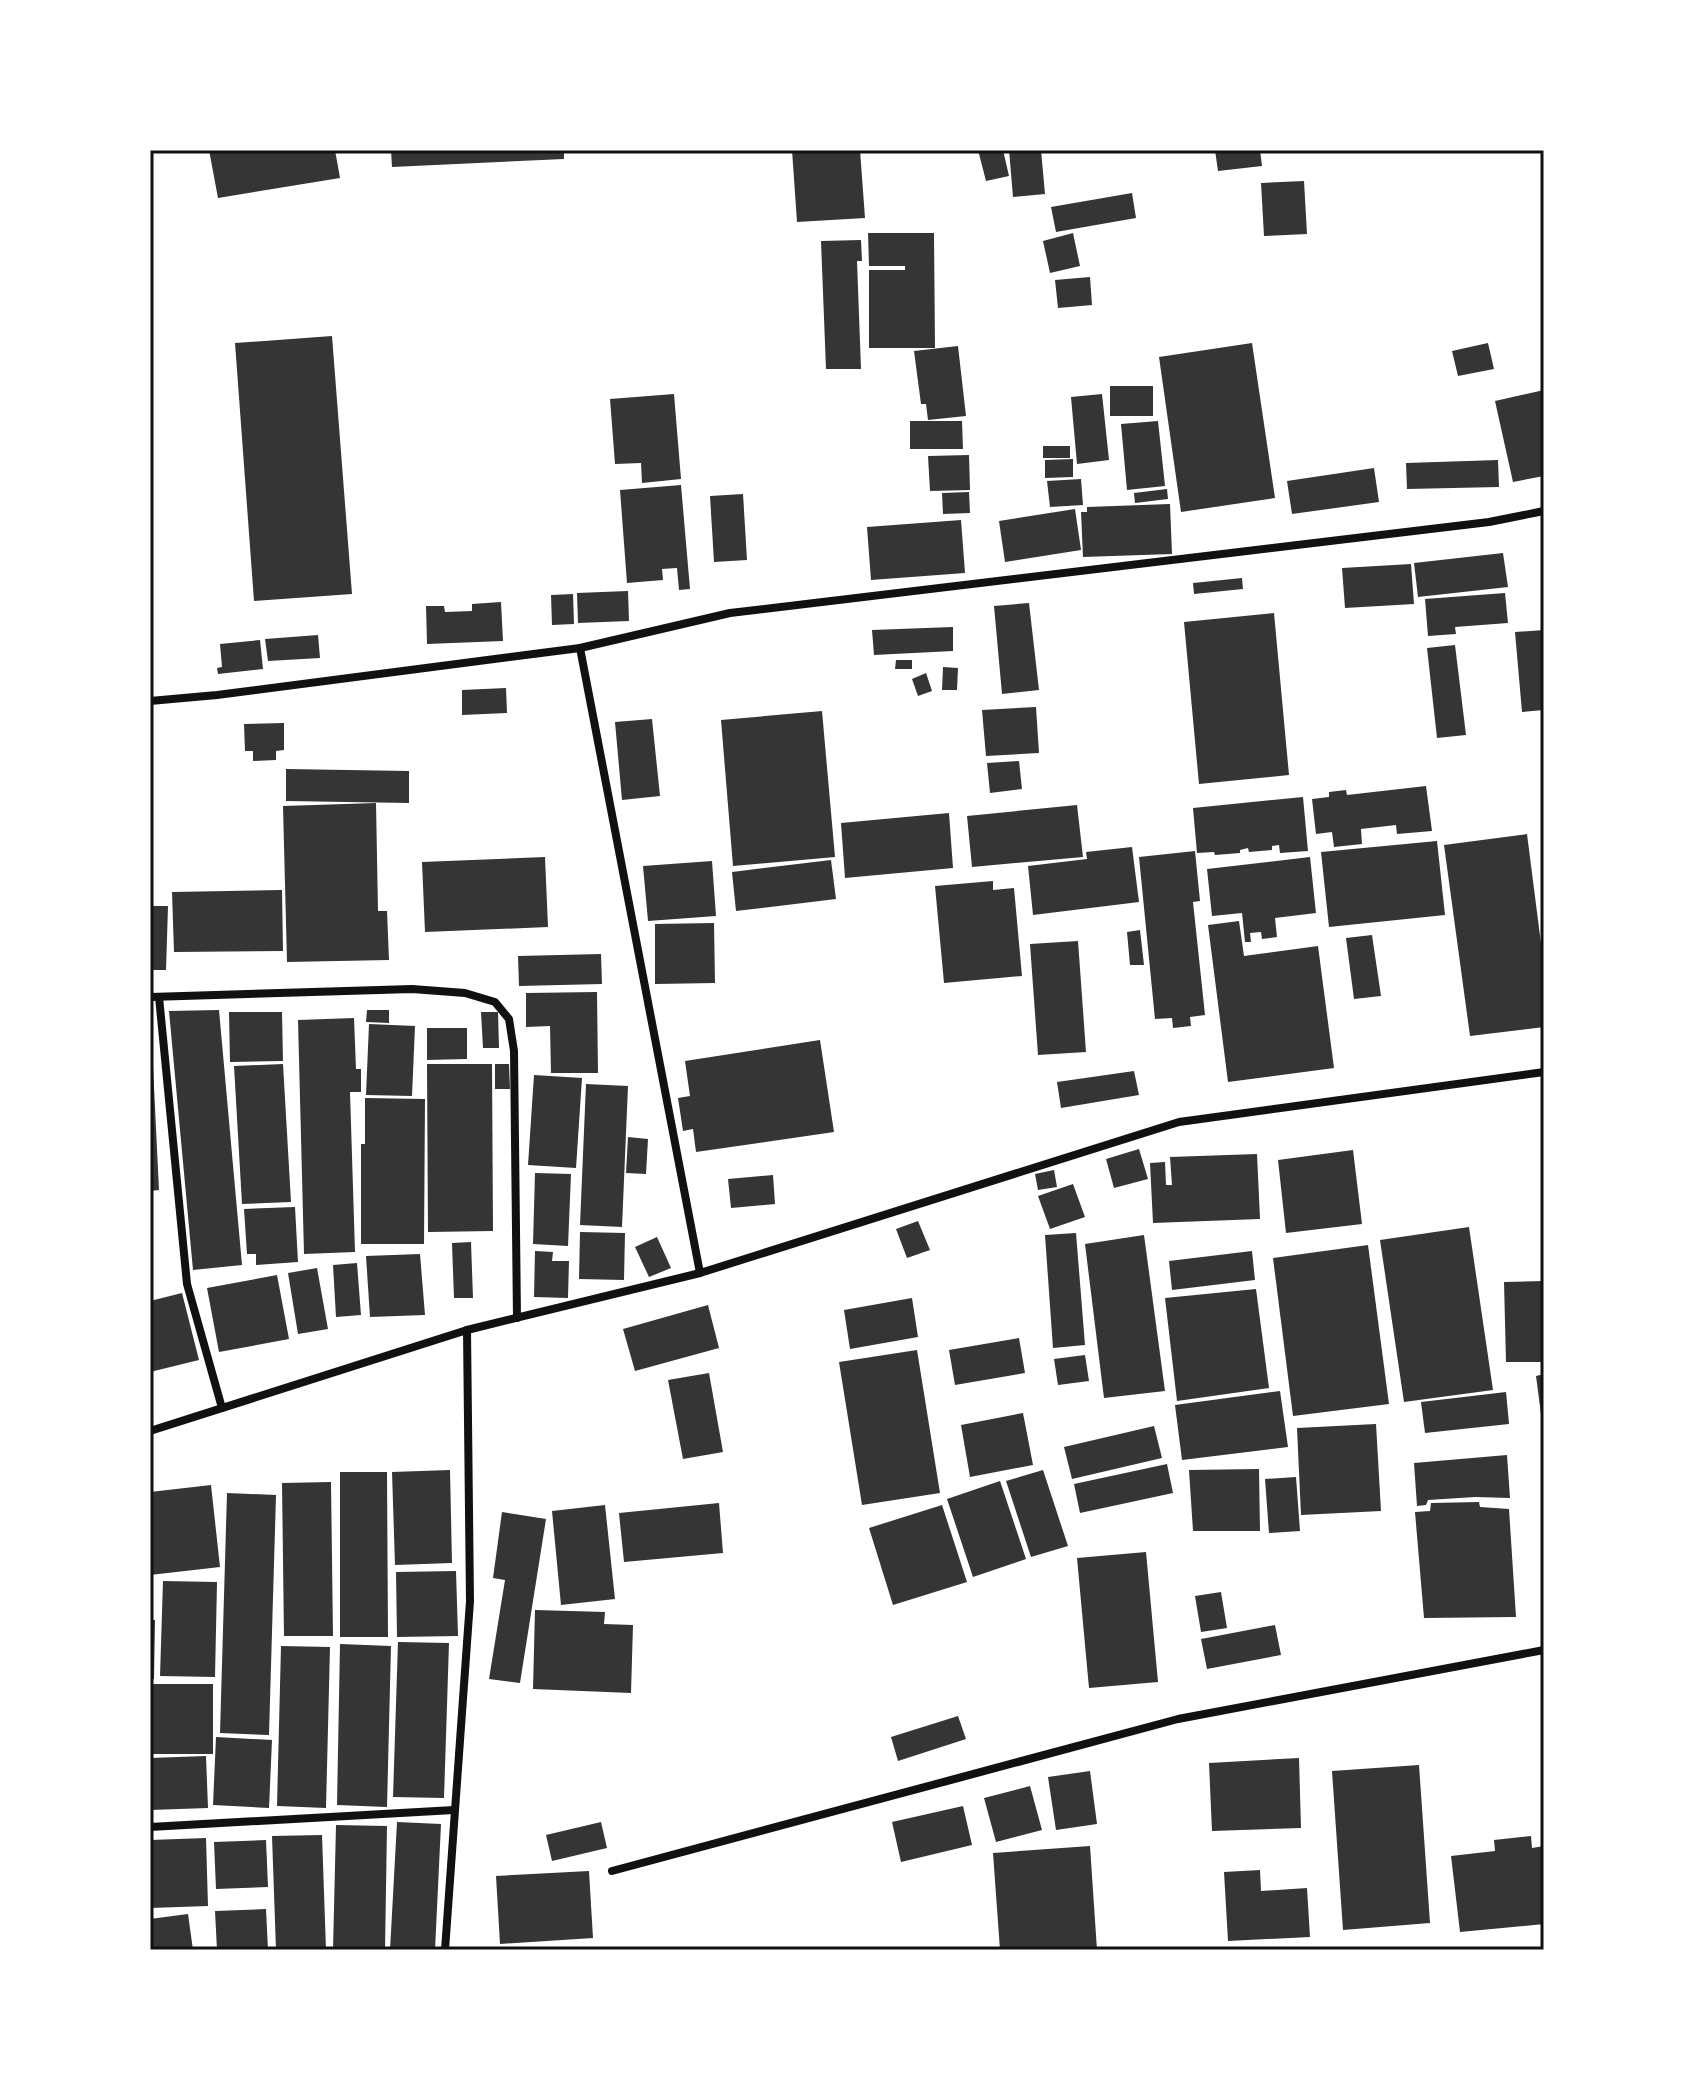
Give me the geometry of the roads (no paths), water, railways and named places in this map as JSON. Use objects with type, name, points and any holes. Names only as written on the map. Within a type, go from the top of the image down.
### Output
[{"type":"street","points":[[150,701],[580,648],[730,613],[1489,522],[1544,511]]},
{"type":"street","points":[[580,648],[700,1273]]},
{"type":"street","points":[[222,1408],[187,1284],[155,997],[412,989],[465,993],[495,1002],[509,1019],[514,1051],[517,1318]]},
{"type":"street","points":[[150,1431],[467,1330],[700,1273],[1179,1122],[1544,1072]]},
{"type":"street","points":[[445,1950],[470,1601],[467,1330]]},
{"type":"street","points":[[612,1871],[1178,1719],[1544,1650]]},
{"type":"street","points":[[150,1827],[454,1810]]}]
